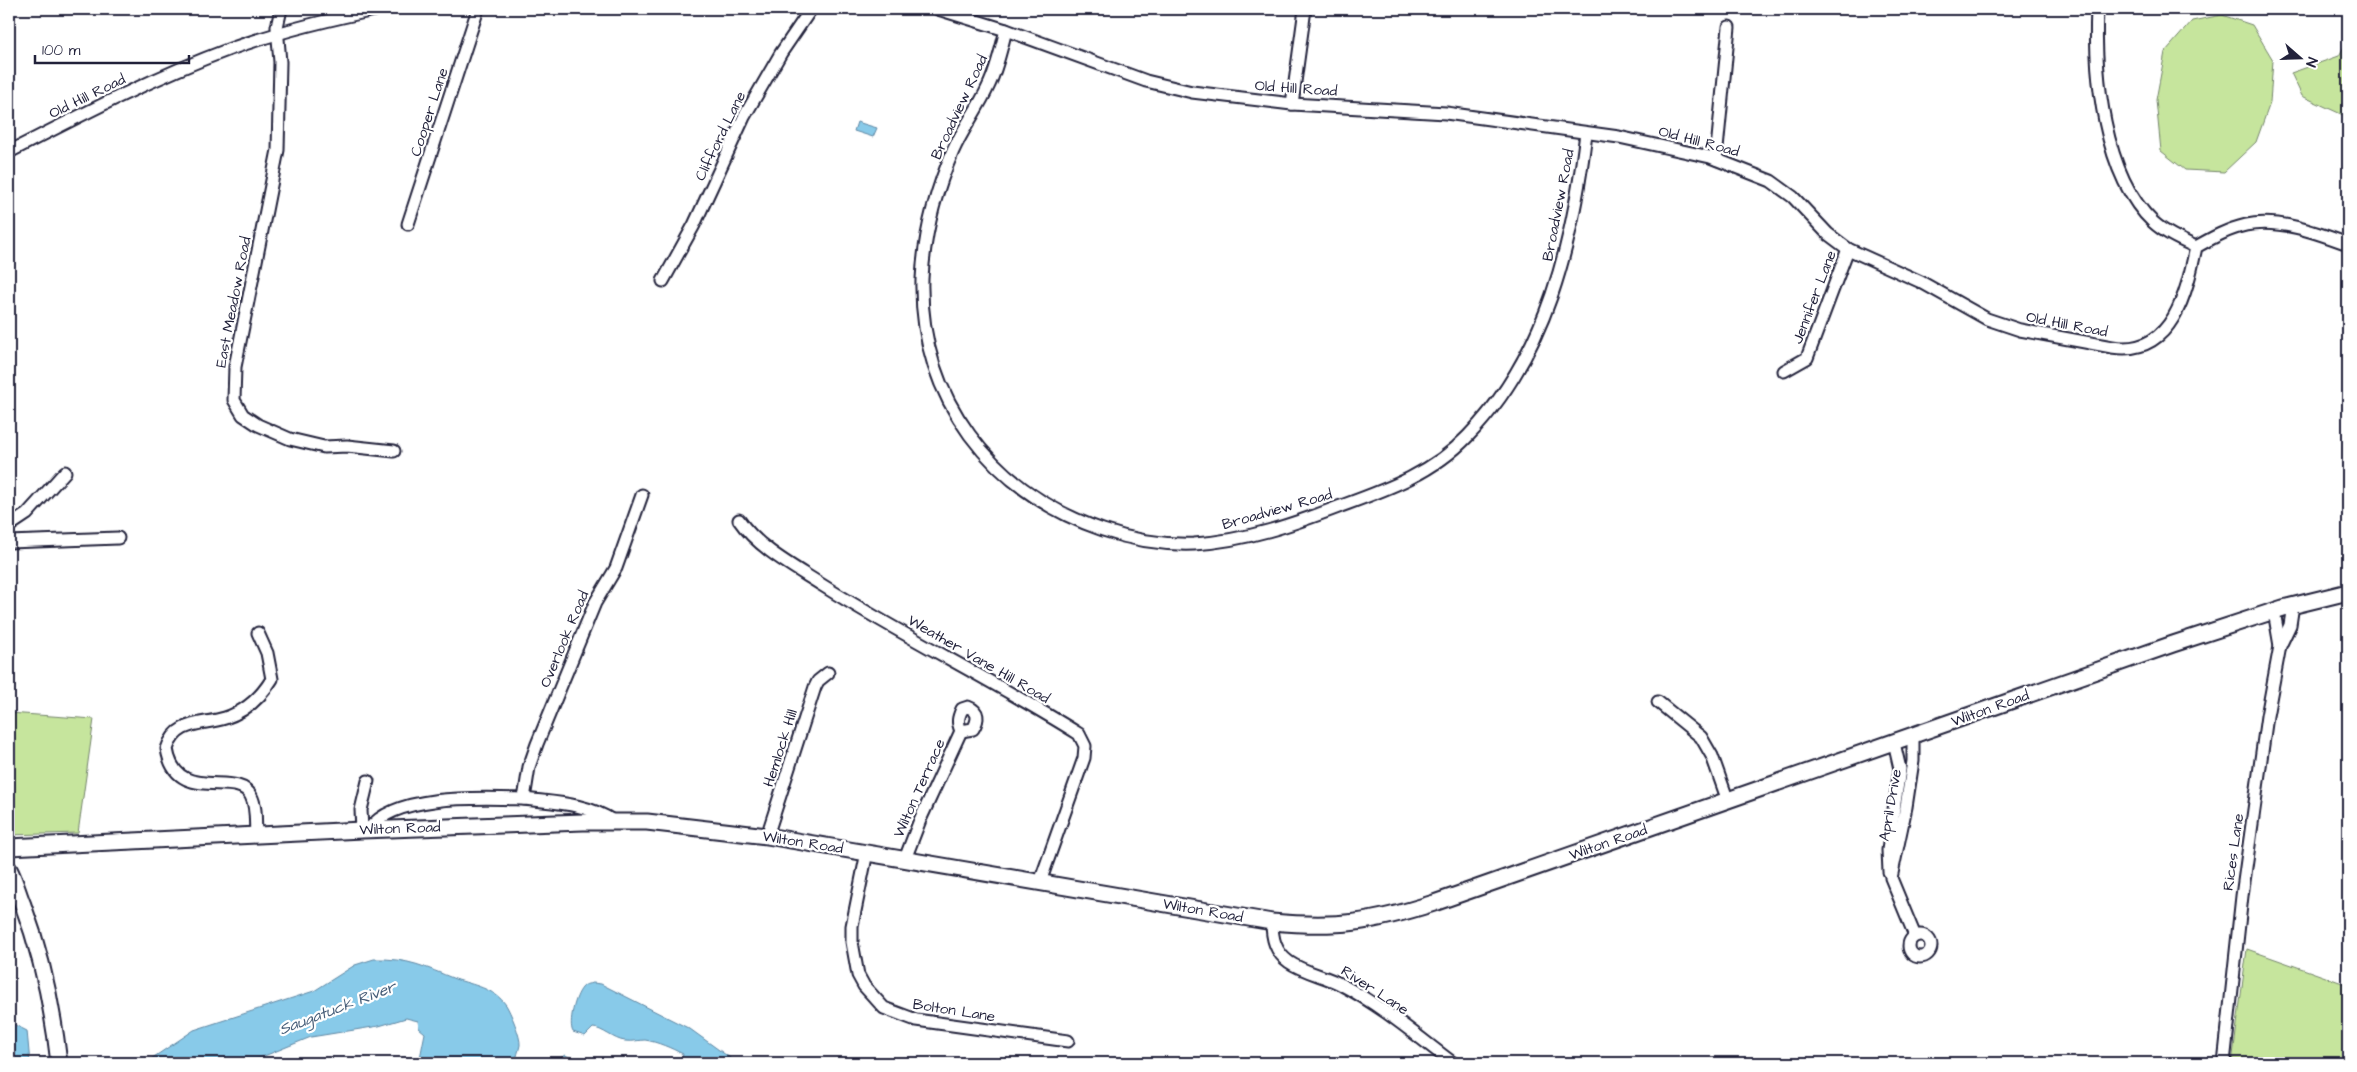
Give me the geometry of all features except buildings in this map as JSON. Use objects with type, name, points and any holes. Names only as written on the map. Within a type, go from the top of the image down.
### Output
[{"type":"main road","name":"Wilton Road","points":[[9,847],[366,829],[613,822],[677,824],[868,852],[1272,922],[1331,926],[1388,917],[1728,801],[2126,660],[2293,605],[2348,592]]},
{"type":"main road","points":[[9,869],[32,933],[44,977],[55,1027],[59,1063]]},
{"type":"street","name":"East Meadow Road","points":[[280,9],[277,27],[280,62],[278,150],[235,367],[234,400],[239,411],[248,420],[290,439],[324,448],[347,446],[394,451]]},
{"type":"street","name":"Old Hill Road","points":[[9,152],[176,71],[229,50],[278,34],[380,9]]},
{"type":"street","name":"Cooper Lane","points":[[408,224],[478,9]]},
{"type":"street","name":"Clifford Lane","points":[[663,281],[694,225],[744,117],[781,53],[811,9]]},
{"type":"street","name":"Old Hill Road","points":[[938,9],[1006,30],[1162,86],[1192,92],[1292,104],[1414,109],[1635,140],[1716,159],[1753,172],[1778,185],[1793,197],[1821,228],[1848,249],[1921,282],[2004,326],[2123,348],[2139,346],[2150,340],[2174,317],[2186,294],[2196,246]]},
{"type":"street","points":[[1292,104],[1305,9]]},
{"type":"street","points":[[2097,9],[2096,65],[2101,100],[2111,144],[2134,199],[2154,222],[2170,234],[2196,246],[2233,229],[2263,223],[2294,228],[2348,244]]},
{"type":"street","points":[[1716,159],[1730,27]]},
{"type":"street","name":"Broadview Road","points":[[1006,30],[988,86],[948,162],[929,226],[922,279],[928,345],[939,381],[953,409],[984,454],[1021,488],[1051,507],[1086,524],[1125,537],[1192,544],[1239,538],[1312,517],[1397,485],[1424,471],[1453,450],[1483,420],[1508,387],[1522,364],[1553,294],[1573,223],[1586,133]]},
{"type":"street","name":"Jennifer Lane","points":[[1784,371],[1807,358],[1848,249]]},
{"type":"street","points":[[9,526],[27,514],[65,472]]},
{"type":"street","name":"Overlook Road","points":[[524,799],[529,768],[537,744],[595,603],[616,568],[642,495]]},
{"type":"street","name":"Weather Vane Hill Road","points":[[739,520],[748,534],[794,567],[857,607],[1079,734],[1085,746],[1084,758],[1040,882]]},
{"type":"street","points":[[9,542],[118,538]]},
{"type":"street","name":"Rices Lane","points":[[2224,1063],[2242,896],[2268,716],[2280,646],[2290,625],[2293,605]]},
{"type":"street","name":"Rices Lane","points":[[2274,611],[2280,646]]},
{"type":"street","points":[[256,834],[253,800],[248,790],[240,786],[196,783],[188,780],[171,764],[167,749],[174,734],[183,728],[192,724],[236,714],[261,696],[272,679],[267,654],[258,633]]},
{"type":"street","name":"Hemlock Hill","points":[[768,836],[815,687],[818,681],[828,673]]},
{"type":"street","points":[[1658,702],[1700,737],[1712,756],[1728,801]]},
{"type":"street","name":"Wilton Terrace","points":[[905,859],[920,820],[961,731]]},
{"type":"street","name":"April Drive","points":[[1891,878],[1906,807],[1913,736]]},
{"type":"street","name":"April Drive","points":[[1894,743],[1900,769],[1888,850],[1891,878],[1915,936]]},
{"type":"street","points":[[368,781],[361,810],[366,829],[382,817],[425,803],[475,797],[524,799],[579,806],[598,812],[613,822]]},
{"type":"street","name":"Bolton Lane","points":[[868,852],[852,926],[852,942],[858,975],[867,990],[884,1008],[916,1020],[1068,1041]]},
{"type":"street","name":"River Lane","points":[[1272,922],[1272,940],[1279,952],[1289,962],[1343,985],[1453,1063]]},
{"type":"green space","points":[[2222,15],[2252,25],[2273,60],[2270,103],[2256,142],[2224,172],[2185,170],[2161,151],[2156,100],[2165,52],[2192,21]]},
{"type":"green space","points":[[2348,39],[2348,121],[2341,114],[2302,96],[2291,73],[2339,56]]},
{"type":"green space","points":[[9,713],[94,719],[78,833],[9,835]]},
{"type":"green space","points":[[2247,949],[2348,985],[2348,1063],[2232,1063]]},
{"type":"water","points":[[857,122],[877,128],[873,137],[854,131]]},
{"type":"water","name":"Saugatuck River","points":[[374,959],[397,960],[416,964],[483,988],[496,995],[506,1005],[517,1030],[520,1045],[516,1063],[419,1063],[425,1033],[419,1028],[418,1021],[406,1018],[379,1026],[311,1037],[247,1063],[145,1063],[194,1030],[314,991],[355,965]]},
{"type":"water","points":[[587,984],[601,984],[690,1029],[737,1063],[681,1063],[683,1054],[655,1042],[621,1040],[593,1028],[585,1036],[573,1032],[571,1022],[579,992]]},
{"type":"water","points":[[9,1022],[27,1031],[30,1063],[9,1063]]},
{"type":"water","points":[[565,1055],[572,1058],[572,1063],[553,1063]]}]
